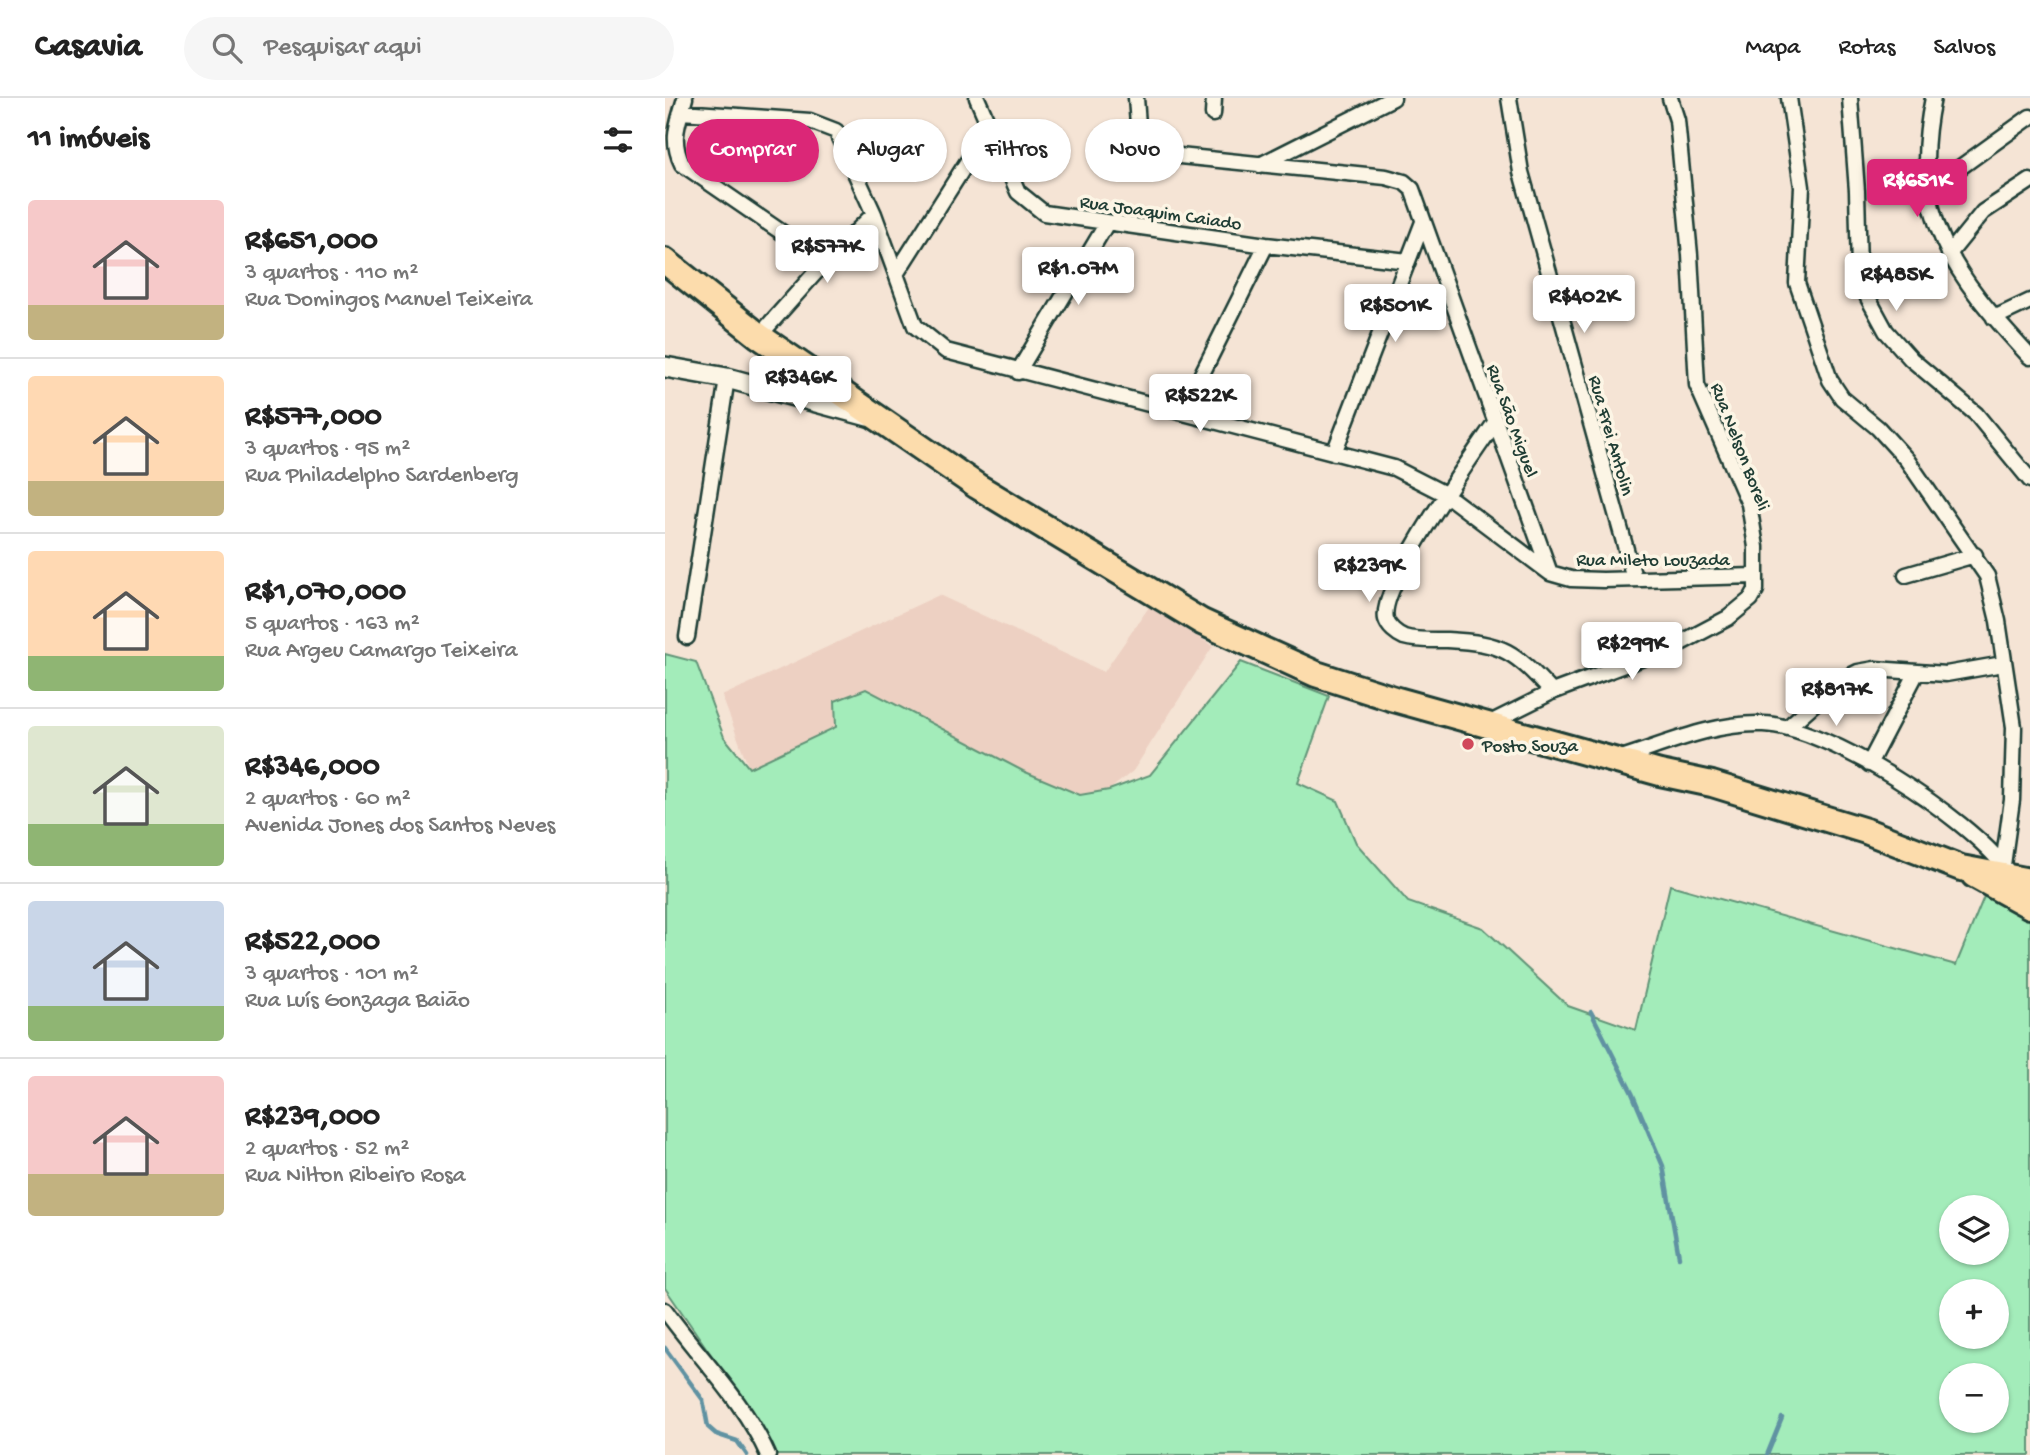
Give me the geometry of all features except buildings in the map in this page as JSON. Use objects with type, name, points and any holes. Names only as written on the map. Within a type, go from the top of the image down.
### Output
[{"type":"highway","points":[[665,261],[759,336],[977,486],[1202,622],[1316,674],[1614,760],[1712,784],[1866,831],[1961,868],[2030,906]]},
{"type":"highway","points":[[1961,868],[2015,874]]},
{"type":"street","name":"Rua Joaquim Caiado","points":[[977,98],[987,119]]},
{"type":"street","points":[[1136,98],[1139,138],[1147,147],[1180,158],[1259,165],[1393,98]]},
{"type":"street","points":[[1213,98],[1213,114]]},
{"type":"street","name":"Rua Frei Antolin","points":[[1509,98],[1521,172],[1634,578]]},
{"type":"street","name":"Rua Nelson Boreli","points":[[1552,692],[1675,646],[1728,618],[1751,599],[1756,590],[1756,547],[1749,504],[1697,385],[1690,255],[1677,120],[1670,98]]},
{"type":"street","points":[[1789,98],[1802,187],[1797,283],[1830,380],[1842,398],[1878,428],[1907,460],[1987,576],[1998,621],[2014,727],[2015,874]]},
{"type":"street","points":[[1850,98],[1857,191],[1859,270],[1868,298],[1886,331],[1911,359],[1976,414],[2030,480]]},
{"type":"street","points":[[1933,98],[1924,164],[1926,192],[1949,254],[1994,318],[2030,357]]},
{"type":"street","points":[[825,261],[682,164],[674,147],[674,130],[683,105],[810,121],[836,131],[874,214],[915,326],[931,342],[946,351],[1018,372],[1394,468],[1445,494],[1550,573]]},
{"type":"street","points":[[1926,192],[2030,117]]},
{"type":"street","name":"Rua São Miguel","points":[[1259,165],[1385,177],[1404,182],[1418,201],[1494,424],[1550,573]]},
{"type":"street","points":[[896,275],[961,172]]},
{"type":"street","points":[[1949,254],[1983,212],[2030,181]]},
{"type":"street","name":"Rua Joaquim Caiado","points":[[1014,182],[1018,192],[1044,213],[1266,245],[1408,261]]},
{"type":"street","points":[[759,336],[825,261],[874,214]]},
{"type":"street","points":[[1334,453],[1423,222]]},
{"type":"street","points":[[1018,372],[1107,223]]},
{"type":"street","points":[[1183,412],[1266,245]]},
{"type":"street","points":[[1994,318],[2030,301]]},
{"type":"street","points":[[665,367],[727,378],[882,421]]},
{"type":"street","points":[[687,637],[727,378]]},
{"type":"street","points":[[1488,724],[1552,692],[1514,654],[1495,645],[1408,638],[1390,626],[1385,618],[1386,605],[1399,575],[1445,494],[1494,424]]},
{"type":"street","points":[[1906,575],[1975,555]]},
{"type":"street","name":"Rua Mileto Louzada","points":[[1550,573],[1571,579],[1756,576]]},
{"type":"street","points":[[1789,726],[1840,681],[1858,672],[1875,669],[1916,674],[1946,674],[2003,664]]},
{"type":"street","points":[[1869,764],[1916,674]]},
{"type":"street","points":[[1614,760],[1722,728],[1760,724],[1789,726],[1869,764],[1957,822],[2015,874]]},
{"type":"street","points":[[665,1310],[698,1355],[735,1396],[751,1420],[768,1455]]},
{"type":"shaded area","points":[[939,595],[1104,672],[1149,607],[1213,646],[1133,771],[1109,790],[1080,795],[1023,771],[836,727],[749,768],[722,696]]},
{"type":"green space","points":[[665,654],[696,662],[724,737],[749,768],[836,727],[835,701],[866,689],[1023,771],[1080,795],[1109,790],[1150,775],[1241,662],[1329,696],[1298,783],[1338,801],[1356,843],[1408,902],[1483,928],[1568,1006],[1636,1030],[1670,885],[1956,965],[1985,894],[2030,914],[2030,1455],[773,1455],[743,1401],[665,1288]]},
{"type":"waterway","points":[[1591,1012],[1632,1093],[1663,1166],[1679,1257]]},
{"type":"waterway","points":[[665,1348],[703,1400],[708,1427],[716,1434],[737,1441],[747,1455]]},
{"type":"waterway","points":[[1767,1455],[1782,1418]]},
{"type":"place","name":"Posto Souza","points":[[1468,744]]}]
